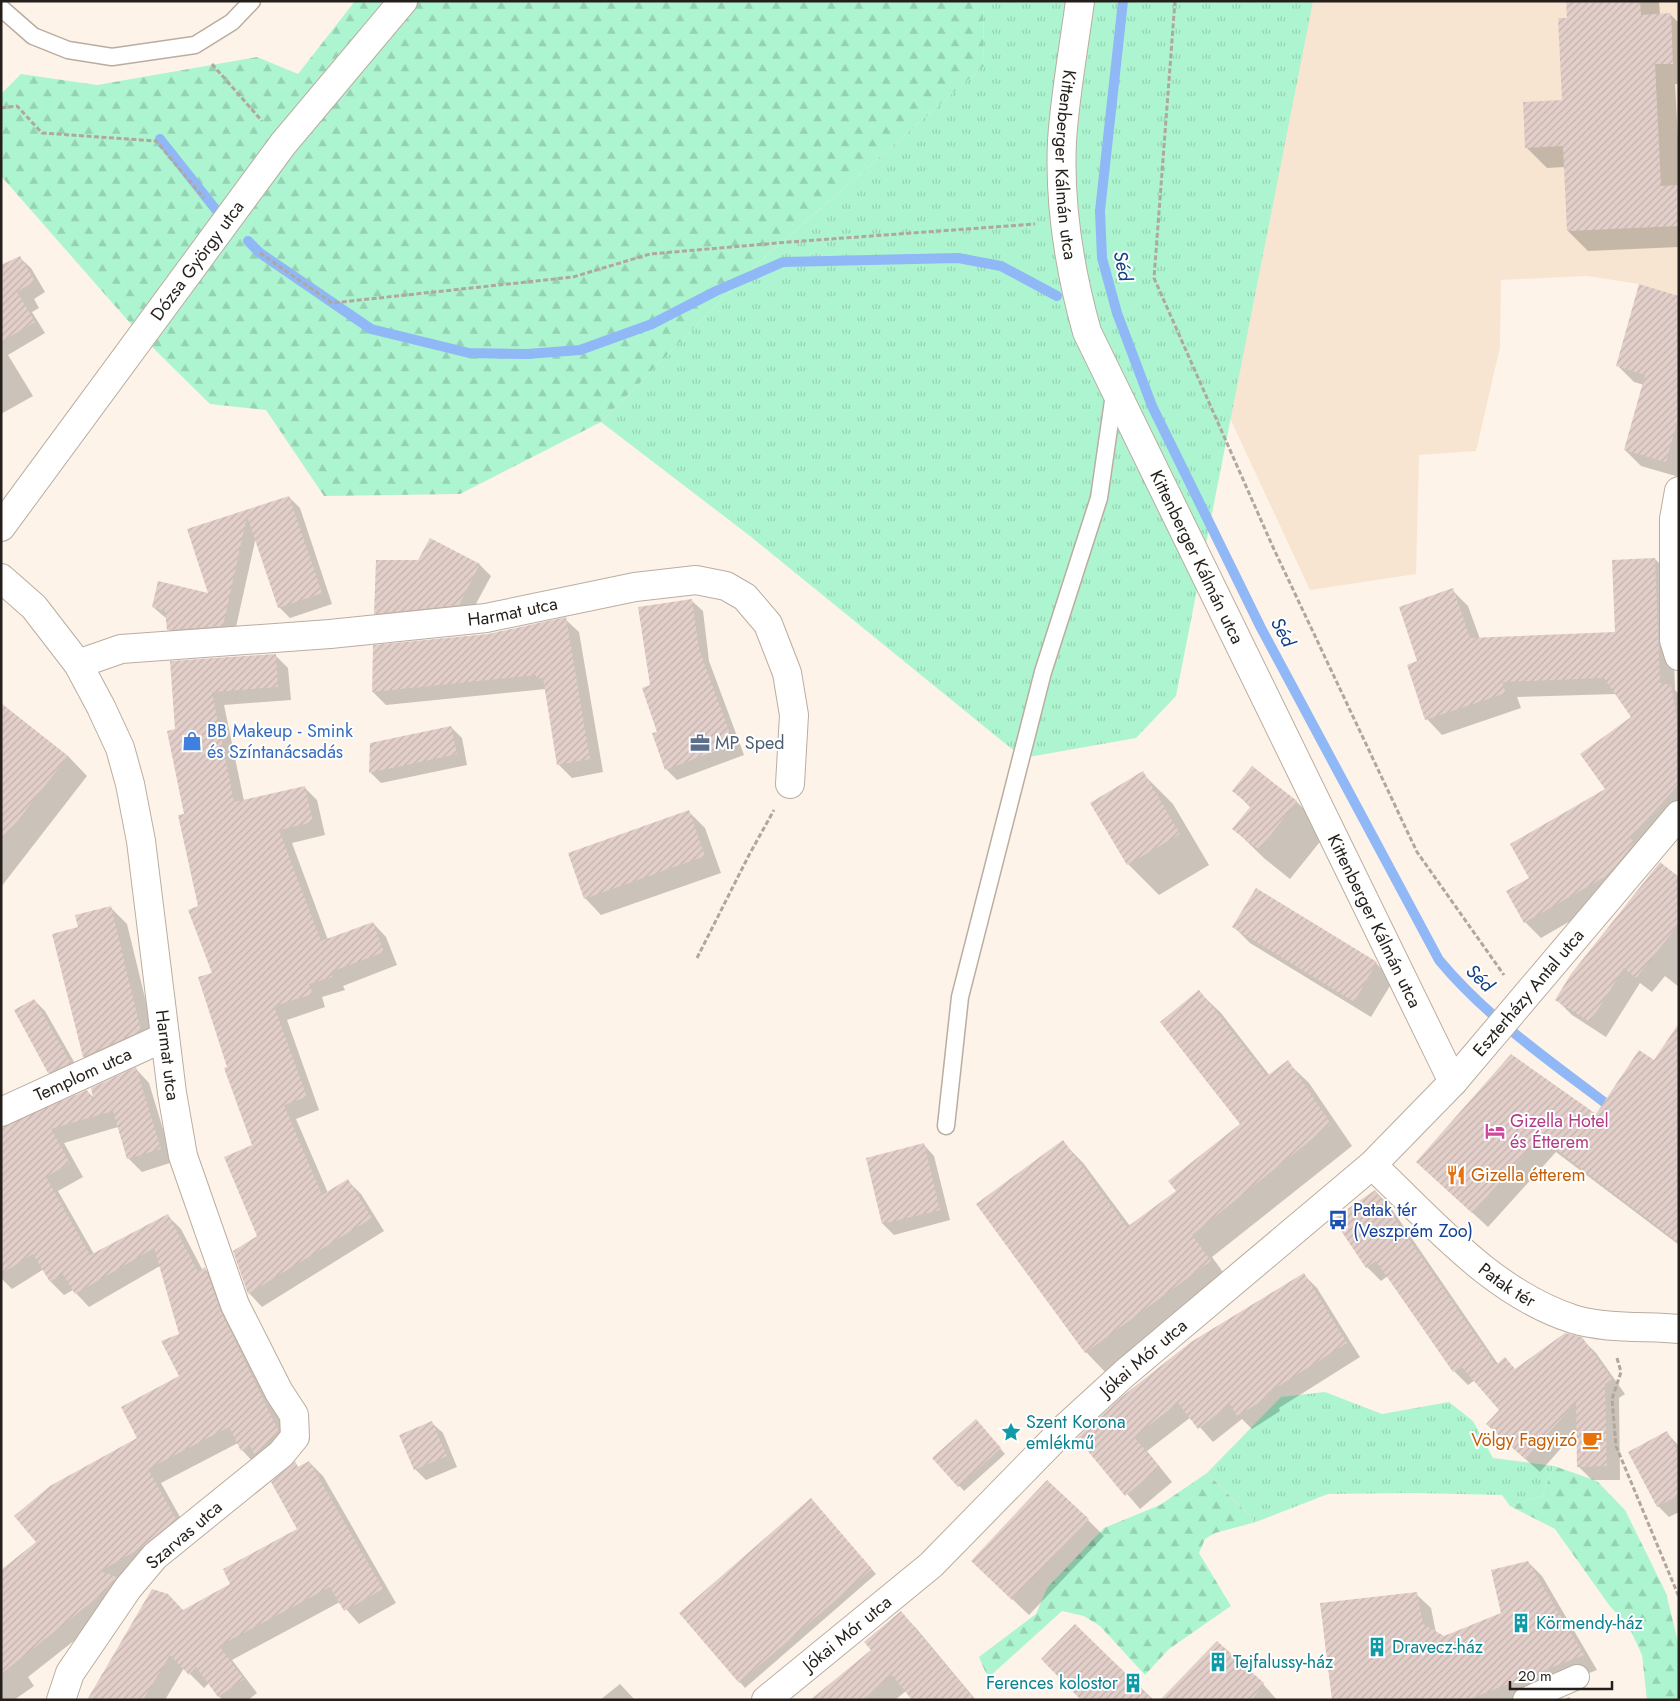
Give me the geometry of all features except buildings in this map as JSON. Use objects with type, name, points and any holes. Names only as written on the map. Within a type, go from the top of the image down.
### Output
[{"type":"street","name":"Dózsa György utca","points":[[1,527],[283,144],[403,1]]},
{"type":"street","name":"Kittenberger Kálmán utca","points":[[1080,1],[1062,141],[1065,221],[1073,282],[1087,332],[1453,1082]]},
{"type":"street","points":[[1679,492],[1674,519],[1674,640],[1679,656]]},
{"type":"street","name":"Harmat utca","points":[[1,578],[34,607],[78,664],[120,748],[130,784],[141,841],[165,1037],[178,1127],[189,1174],[234,1305],[279,1392],[294,1415],[295,1437]]},
{"type":"street","name":"Harmat utca","points":[[78,664],[121,649],[330,634],[486,618],[635,587],[696,580],[726,586],[745,597],[768,624],[787,673],[794,716],[790,784]]},
{"type":"street","name":"Eszterházy Antal utca","points":[[1372,1165],[1453,1082],[1520,1003],[1674,830]]},
{"type":"street","name":"Templom utca","points":[[1,1112],[165,1037]]},
{"type":"street","name":"Patak tér","points":[[1372,1165],[1488,1274],[1531,1302],[1574,1319],[1607,1324],[1679,1328]]},
{"type":"street","name":"Jókai Mór utca","points":[[766,1700],[931,1565],[1067,1426],[1125,1373],[1372,1165]]},
{"type":"street","name":"Szarvas utca","points":[[61,1700],[70,1673],[128,1588],[155,1556],[281,1454],[295,1437]]},
{"type":"street","points":[[1525,1700],[1577,1677]]},
{"type":"lane","points":[[1,8],[33,36],[68,50],[112,57],[195,45],[232,22],[252,1]]},
{"type":"lane","points":[[946,1126],[960,996],[1044,672],[1099,498],[1113,408],[1113,386]]},
{"type":"path","points":[[1175,1],[1154,278],[1272,545],[1418,852],[1520,1003]]},
{"type":"path","points":[[195,45],[283,144]]},
{"type":"path","points":[[1,108],[16,106],[42,133],[156,140],[207,202]]},
{"type":"path","points":[[260,252],[332,303],[573,277],[650,254],[1065,221]]},
{"type":"path","points":[[697,958],[749,855],[790,784]]},
{"type":"path","points":[[1607,1324],[1621,1372],[1612,1399],[1616,1446],[1679,1597]]},
{"type":"shaded area","points":[[1195,1],[1679,1],[1679,296],[1639,284],[1587,276],[1501,280],[1500,347],[1476,451],[1419,455],[1416,574],[1310,590],[1174,298]]},
{"type":"green space","points":[[355,1],[983,1],[984,66],[757,264],[601,422],[460,494],[324,496],[266,410],[210,404],[145,340],[1,176],[1,94],[21,74],[97,85],[257,57],[298,74]]},
{"type":"green space","points":[[983,1],[1313,1],[1176,696],[1136,738],[1023,758],[750,536],[601,422],[757,264],[984,66]]},
{"type":"green space","points":[[1325,1392],[1382,1414],[1449,1402],[1473,1421],[1493,1458],[1554,1466],[1542,1496],[1510,1506],[1502,1495],[1328,1494],[1256,1522],[1207,1473],[1281,1397]]},
{"type":"green space","points":[[1554,1466],[1597,1481],[1625,1510],[1666,1593],[1679,1646],[1679,1700],[1647,1700],[1642,1655],[1630,1629],[1609,1605],[1555,1529],[1510,1506],[1542,1496]]},
{"type":"green space","points":[[1207,1473],[1256,1522],[1215,1533],[1205,1539],[1199,1553],[1231,1606],[1169,1649],[1145,1675],[1100,1626],[1084,1616],[1062,1611],[988,1678],[979,1657],[1036,1614],[1047,1588],[1104,1528],[1160,1505]]},
{"type":"waterway","name":"Séd","points":[[1123,1],[1100,211],[1102,258],[1117,313],[1152,406],[1261,628],[1439,960],[1478,1002],[1500,1021],[1613,1109]]},
{"type":"waterway","points":[[160,139],[217,211]]},
{"type":"waterway","points":[[248,241],[260,253],[371,329],[469,353],[527,354],[580,350],[652,324],[716,291],[783,262],[958,258],[1001,266],[1057,296]]},
{"type":"place","name":"BB Makeup - Smink és Színtanácsadás","points":[[192,741]]},
{"type":"place","name":"MP Sped","points":[[700,743]]},
{"type":"place","name":"Gizella Hotel és Étterem","points":[[1495,1131]]},
{"type":"place","name":"Gizella étterem","points":[[1456,1175]]},
{"type":"place","name":"Patak tér (Veszprém Zoo)","points":[[1338,1220]]},
{"type":"place","name":"Szent Korona emlékmű","points":[[1011,1432]]},
{"type":"place","name":"Völgy Fagyizó","points":[[1592,1440]]},
{"type":"place","name":"Körmendy-ház","points":[[1521,1623]]},
{"type":"place","name":"Dravecz-ház","points":[[1377,1647]]},
{"type":"place","name":"Tejfalussy-ház","points":[[1218,1662]]},
{"type":"place","name":"Ferences kolostor","points":[[1133,1683]]}]
